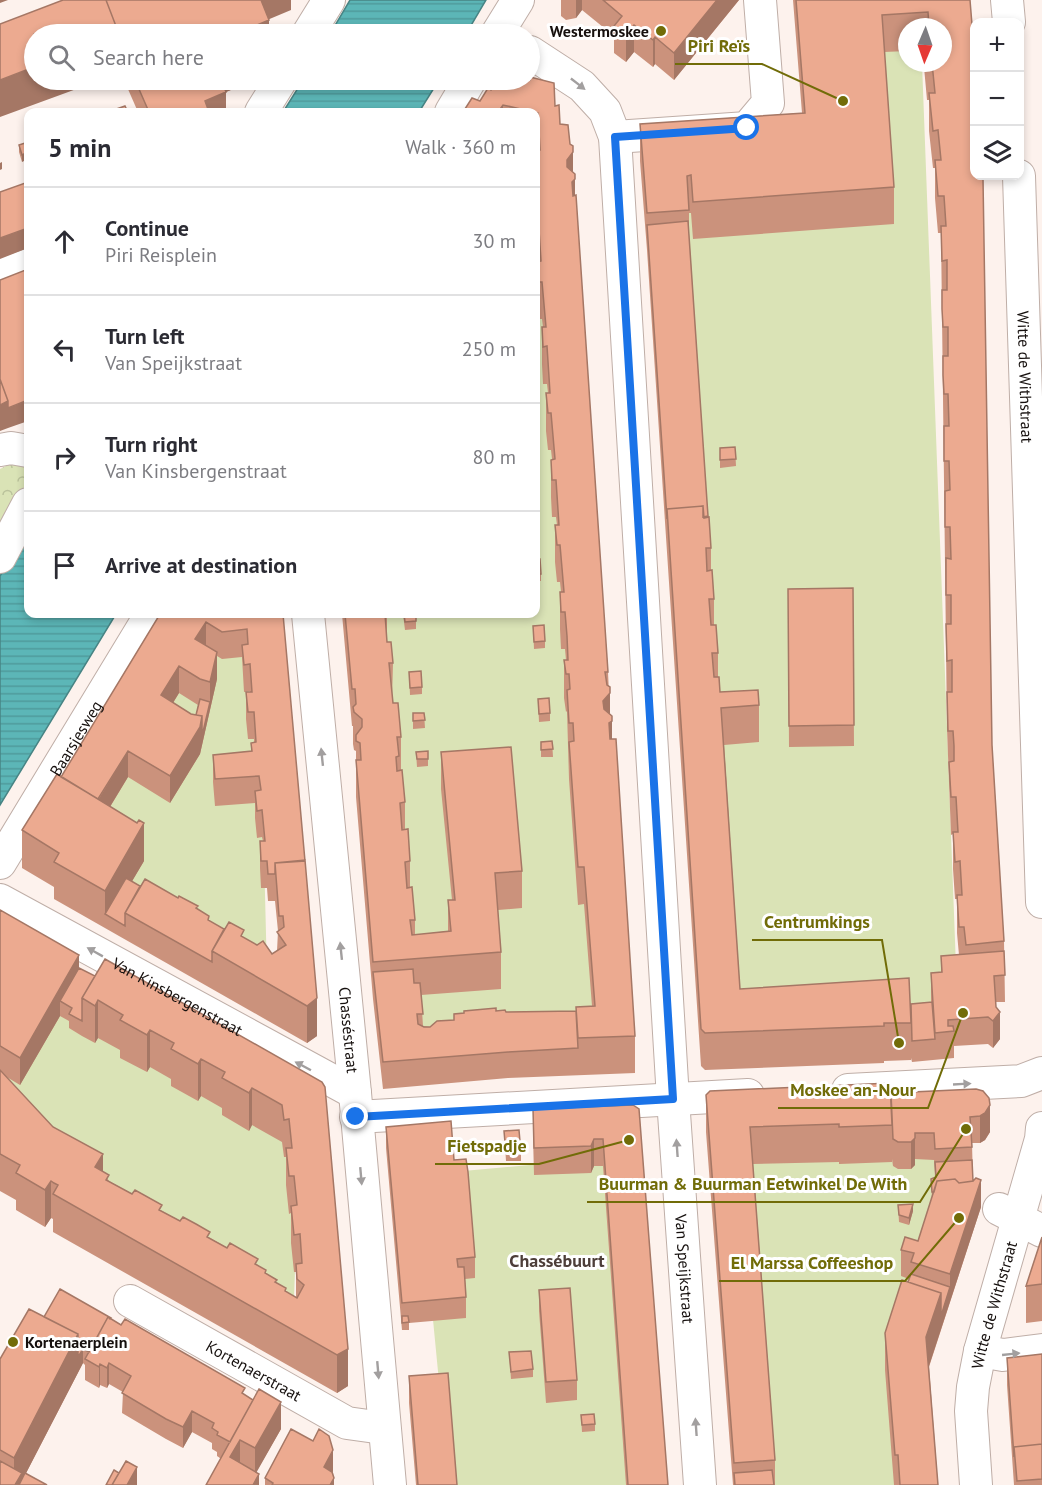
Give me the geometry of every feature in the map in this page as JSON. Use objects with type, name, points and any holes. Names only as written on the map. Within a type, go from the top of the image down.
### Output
[{"type":"street","points":[[314,24],[329,0]]},
{"type":"street","points":[[505,24],[518,0]]},
{"type":"street","points":[[615,137],[747,128],[768,103],[760,0]]},
{"type":"street","points":[[1008,0],[1009,18]]},
{"type":"street","name":"Van Speijkstraat","points":[[540,59],[582,86],[605,111],[615,137],[673,1099],[700,1485]]},
{"type":"street","points":[[264,108],[275,90]]},
{"type":"street","points":[[454,108],[465,90]]},
{"type":"street","name":"Witte de Withstraat","points":[[1018,180],[1042,902]]},
{"type":"street","points":[[0,275],[24,266]]},
{"type":"street","points":[[0,450],[11,448],[24,450]]},
{"type":"street","points":[[0,556],[24,511]]},
{"type":"street","name":"Baarsjesweg","points":[[0,862],[149,618]]},
{"type":"street","name":"Chasséstraat","points":[[308,618],[390,1485]]},
{"type":"street","name":"Van Kinsbergenstraat","points":[[0,900],[356,1105]]},
{"type":"street","points":[[824,1091],[1021,1081],[1042,1073]]},
{"type":"street","points":[[356,1105],[673,1099],[778,1094]]},
{"type":"street","name":"Witte de Withstraat","points":[[976,1485],[971,1411],[973,1387],[980,1351],[1023,1222],[1042,1128]]},
{"type":"street","name":"Kortenaerstraat","points":[[130,1301],[347,1424],[383,1428]]},
{"type":"street","points":[[980,1351],[1003,1355],[1042,1350]]},
{"type":"green space","points":[[826,0],[898,24],[898,72],[922,72],[958,1020],[730,1054],[668,218],[837,163]]},
{"type":"green space","points":[[540,277],[598,1027],[416,1039],[377,618],[540,618]]},
{"type":"green space","points":[[14,462],[24,465],[24,487],[0,523],[0,469]]},
{"type":"green space","points":[[208,618],[258,618],[267,974],[71,861]]},
{"type":"green space","points":[[17,984],[300,1126],[294,1299],[108,1206],[0,1110],[0,1007]]},
{"type":"green space","points":[[954,1137],[901,1339],[912,1485],[762,1485],[737,1160]]},
{"type":"green space","points":[[628,1156],[649,1485],[449,1485],[419,1175]]},
{"type":"water","points":[[350,0],[486,0],[472,24],[336,24]]},
{"type":"water","points":[[297,90],[433,90],[422,108],[286,108]]},
{"type":"water","points":[[24,536],[24,618],[114,618],[0,805],[0,576]]},
{"type":"building","points":[[63,0],[106,0],[115,24],[24,24],[24,71],[0,80],[0,24]]},
{"type":"building","points":[[106,0],[261,0],[269,20],[259,24],[115,24]]},
{"type":"building","points":[[603,0],[717,0],[674,53],[655,37],[653,40],[634,25],[626,35],[614,26],[622,16]]},
{"type":"building","points":[[796,0],[970,0],[970,180],[983,180],[992,745],[1004,941],[966,945],[964,927],[959,927],[957,895],[962,895],[960,861],[955,862],[953,832],[958,832],[956,797],[951,797],[949,762],[954,761],[954,746],[953,731],[948,731],[947,692],[952,692],[952,660],[947,661],[946,624],[951,624],[951,595],[946,595],[946,558],[951,559],[950,527],[945,527],[945,491],[950,490],[949,461],[944,461],[944,426],[949,426],[948,394],[944,394],[943,356],[948,356],[948,327],[943,327],[942,290],[947,290],[947,260],[942,261],[941,226],[946,226],[944,196],[938,196],[935,160],[941,160],[938,130],[933,131],[929,93],[935,93],[933,72],[952,72],[952,18],[928,18],[928,12],[882,15],[894,187],[693,202],[691,175],[687,176],[689,210],[647,213],[640,124],[805,113]]},
{"type":"building","points":[[540,80],[554,83],[555,106],[559,105],[560,124],[568,125],[570,144],[573,146],[573,152],[567,160],[567,167],[575,174],[572,182],[573,196],[576,195],[608,672],[605,672],[607,685],[610,687],[610,693],[603,701],[604,709],[612,716],[612,721],[609,723],[610,739],[616,739],[635,1036],[578,1038],[576,1007],[595,1006],[584,867],[578,867],[569,742],[574,741],[573,723],[569,723],[567,690],[570,689],[569,674],[566,674],[564,660],[568,660],[567,636],[565,612],[561,612],[560,592],[564,592],[560,545],[557,545],[555,525],[559,525],[556,480],[552,480],[551,460],[555,459],[551,413],[548,413],[546,393],[550,393],[547,346],[543,347],[542,327],[546,327],[542,282],[540,282],[540,108],[516,108],[503,105],[501,108],[466,108],[472,98],[480,101],[487,90],[540,90]]},
{"type":"building","points":[[139,90],[225,90],[226,92],[205,101],[208,108],[147,108]]},
{"type":"building","points":[[24,143],[24,154],[22,155],[19,145]]},
{"type":"building","points":[[24,183],[24,229],[0,238],[0,192]]},
{"type":"building","points":[[688,221],[708,516],[703,517],[703,506],[667,509],[667,519],[647,225]]},
{"type":"building","points":[[24,271],[24,402],[8,408],[8,401],[0,379],[0,280]]},
{"type":"building","points":[[0,379],[8,401],[0,405]]},
{"type":"building","points":[[735,447],[736,459],[720,460],[720,448]]},
{"type":"building","points":[[703,506],[704,518],[709,517],[711,548],[706,548],[707,571],[712,570],[714,599],[709,599],[711,625],[716,625],[718,653],[712,653],[714,677],[719,677],[720,692],[758,690],[759,705],[721,708],[740,989],[909,978],[911,1023],[705,1033],[701,1029],[667,509]]},
{"type":"building","points":[[853,588],[854,725],[789,726],[788,589]]},
{"type":"building","points":[[158,618],[283,618],[305,861],[275,863],[275,874],[268,874],[267,861],[261,861],[260,841],[265,841],[262,810],[257,811],[255,791],[261,790],[259,776],[215,779],[213,755],[252,751],[251,743],[256,742],[254,712],[248,712],[246,692],[252,692],[250,664],[244,665],[242,645],[248,644],[247,629],[222,632],[206,622],[195,639],[217,652],[210,682],[200,679],[179,666],[161,695],[191,714],[202,716],[200,727],[170,776],[128,751],[98,799],[61,777]]},
{"type":"building","points":[[345,618],[385,618],[387,642],[391,642],[393,663],[389,663],[393,703],[398,703],[401,737],[397,737],[399,756],[396,757],[397,771],[402,770],[405,802],[400,803],[402,830],[408,829],[410,861],[405,862],[407,888],[412,887],[415,920],[410,920],[412,935],[451,931],[448,900],[455,900],[441,752],[511,747],[522,871],[495,873],[501,952],[373,962],[356,760],[361,760],[360,743],[356,741],[356,735],[362,727],[362,719],[354,712],[355,689],[352,689]]},
{"type":"building","points":[[404,618],[416,618],[416,621],[405,622]]},
{"type":"building","points":[[544,625],[545,641],[534,642],[533,626]]},
{"type":"building","points":[[421,671],[422,687],[410,688],[409,672]]},
{"type":"building","points":[[549,698],[550,713],[539,714],[538,699]]},
{"type":"building","points":[[200,699],[210,702],[202,736],[202,716],[196,715]]},
{"type":"building","points":[[413,713],[424,713],[425,720],[413,721]]},
{"type":"building","points":[[552,741],[553,749],[541,750],[541,742]]},
{"type":"building","points":[[428,751],[428,759],[417,759],[416,752]]},
{"type":"building","points":[[57,774],[137,823],[139,820],[144,823],[105,891],[54,862],[59,853],[22,830]]},
{"type":"building","points":[[305,860],[317,998],[307,1006],[212,951],[229,922],[244,930],[241,936],[257,945],[263,941],[272,954],[286,945],[277,932],[284,927],[283,916],[279,916],[275,863]]},
{"type":"building","points":[[126,878],[140,886],[125,913],[125,926],[105,914]]},
{"type":"building","points":[[145,879],[178,898],[179,896],[198,906],[196,908],[209,916],[208,920],[224,929],[212,951],[212,962],[125,913]]},
{"type":"building","points":[[0,910],[79,955],[20,1058],[0,1046]]},
{"type":"building","points":[[1004,951],[1005,975],[994,976],[996,1007],[1000,1012],[993,1021],[988,1017],[948,1020],[948,1026],[953,1026],[954,1031],[935,1033],[931,973],[942,972],[941,956]]},
{"type":"building","points":[[105,959],[322,1082],[325,1087],[348,1349],[337,1355],[53,1194],[58,1185],[51,1181],[45,1190],[16,1173],[20,1165],[0,1154],[0,1070],[53,1127],[103,1154],[95,1167],[109,1175],[106,1180],[132,1194],[135,1190],[162,1205],[159,1210],[180,1221],[183,1217],[196,1224],[210,1232],[207,1237],[227,1248],[230,1243],[258,1259],[255,1264],[266,1270],[265,1273],[286,1288],[285,1291],[297,1298],[304,1285],[297,1279],[296,1264],[302,1263],[300,1234],[294,1235],[291,1206],[297,1205],[294,1176],[289,1176],[286,1148],[292,1148],[289,1119],[284,1120],[282,1105],[252,1088],[249,1093],[222,1078],[225,1072],[201,1059],[198,1064],[171,1049],[174,1043],[150,1030],[147,1035],[120,1020],[123,1015],[98,1000],[95,1006],[82,998]]},
{"type":"building","points":[[79,968],[95,976],[82,998],[82,1021],[69,1014],[72,1008],[60,1001]]},
{"type":"building","points":[[413,969],[414,983],[420,983],[423,1014],[417,1014],[418,1024],[424,1027],[430,1027],[437,1021],[454,1020],[454,1014],[464,1013],[464,1011],[496,1008],[496,1011],[505,1010],[506,1012],[576,1011],[578,1048],[383,1062],[373,972]]},
{"type":"building","points":[[932,1002],[935,1039],[912,1041],[911,1004]]},
{"type":"building","points":[[890,1083],[892,1125],[750,1127],[775,1460],[734,1463],[706,1095],[710,1091]]},
{"type":"building","points":[[976,1089],[983,1091],[989,1098],[990,1105],[980,1116],[970,1117],[972,1147],[935,1149],[934,1133],[915,1133],[915,1138],[911,1142],[898,1142],[893,1139],[891,1093]]},
{"type":"building","points":[[633,1105],[639,1109],[668,1485],[628,1485],[603,1139],[594,1139],[591,1146],[534,1148],[533,1109]]},
{"type":"building","points":[[451,1121],[454,1160],[466,1159],[468,1172],[475,1257],[457,1259],[458,1267],[464,1267],[466,1297],[402,1303],[386,1127]]},
{"type":"building","points":[[519,1130],[521,1153],[506,1154],[504,1131]]},
{"type":"building","points":[[972,1160],[973,1181],[959,1183],[955,1179],[937,1181],[934,1192],[932,1192],[931,1179],[936,1177],[935,1162]]},
{"type":"building","points":[[976,1178],[981,1180],[950,1274],[911,1262],[914,1253],[901,1250],[905,1237],[918,1241],[937,1181],[955,1179],[959,1183],[973,1181]]},
{"type":"building","points":[[913,1204],[909,1218],[899,1215],[898,1205]]},
{"type":"building","points":[[1042,1237],[1042,1284],[1026,1286]]},
{"type":"building","points":[[911,1274],[950,1287],[941,1316],[941,1293],[908,1282]]},
{"type":"building","points":[[902,1280],[941,1293],[926,1337],[938,1485],[900,1485],[898,1455],[895,1455],[885,1333]]},
{"type":"building","points":[[570,1288],[577,1380],[546,1382],[539,1290]]},
{"type":"building","points":[[60,1289],[111,1318],[108,1317],[89,1352],[83,1349],[78,1357],[78,1334],[44,1317]]},
{"type":"building","points":[[29,1309],[78,1334],[14,1458],[0,1450],[0,1359]]},
{"type":"building","points":[[402,1316],[408,1316],[409,1322],[402,1323]]},
{"type":"building","points":[[108,1317],[121,1325],[125,1319],[245,1388],[242,1393],[253,1400],[230,1442],[217,1435],[218,1432],[212,1428],[214,1423],[192,1411],[183,1427],[166,1419],[122,1393],[131,1376],[109,1363],[107,1368],[100,1364],[99,1367],[85,1359]]},
{"type":"building","points":[[531,1351],[533,1369],[511,1372],[509,1352]]},
{"type":"building","points":[[1042,1354],[1042,1444],[1014,1447],[1014,1457],[1007,1358]]},
{"type":"building","points":[[448,1373],[457,1485],[418,1485],[409,1376]]},
{"type":"building","points":[[259,1389],[281,1402],[255,1448],[240,1440],[230,1457],[259,1474],[253,1485],[206,1485]]},
{"type":"building","points":[[594,1414],[595,1424],[582,1425],[581,1415]]},
{"type":"building","points":[[291,1429],[313,1441],[319,1429],[329,1436],[333,1450],[324,1467],[332,1472],[334,1478],[330,1485],[272,1485],[273,1483],[265,1478]]},
{"type":"building","points":[[1042,1444],[1042,1479],[1017,1481],[1014,1447]]},
{"type":"building","points":[[0,1461],[22,1473],[15,1485],[0,1485]]},
{"type":"building","points":[[126,1461],[137,1467],[127,1485],[112,1485]]},
{"type":"building","points":[[114,1470],[119,1473],[112,1485],[106,1485]]},
{"type":"building","points":[[772,1470],[774,1485],[735,1485],[734,1473]]},
{"type":"building","points":[[25,1473],[47,1485],[19,1485]]},
{"type":"place","name":"Westermoskee","points":[[661,31]]},
{"type":"place","name":"Piri Reïs","points":[[843,101]]},
{"type":"place","name":"Moskee an-Nour","points":[[963,1013]]},
{"type":"place","name":"Centrumkings","points":[[899,1043]]},
{"type":"place","name":"Buurman & Buurman Eetwinkel De With","points":[[966,1129]]},
{"type":"place","name":"Fietspadje","points":[[629,1140]]},
{"type":"place","name":"El Marssa Coffeeshop","points":[[959,1218]]},
{"type":"place","name":"Kortenaerplein","points":[[13,1342]]},
{"type":"district","name":"Chassébuurt","points":[[557,1261]]},
{"type":"route","points":[[356,1117],[673,1099],[615,137],[747,128]]}]
